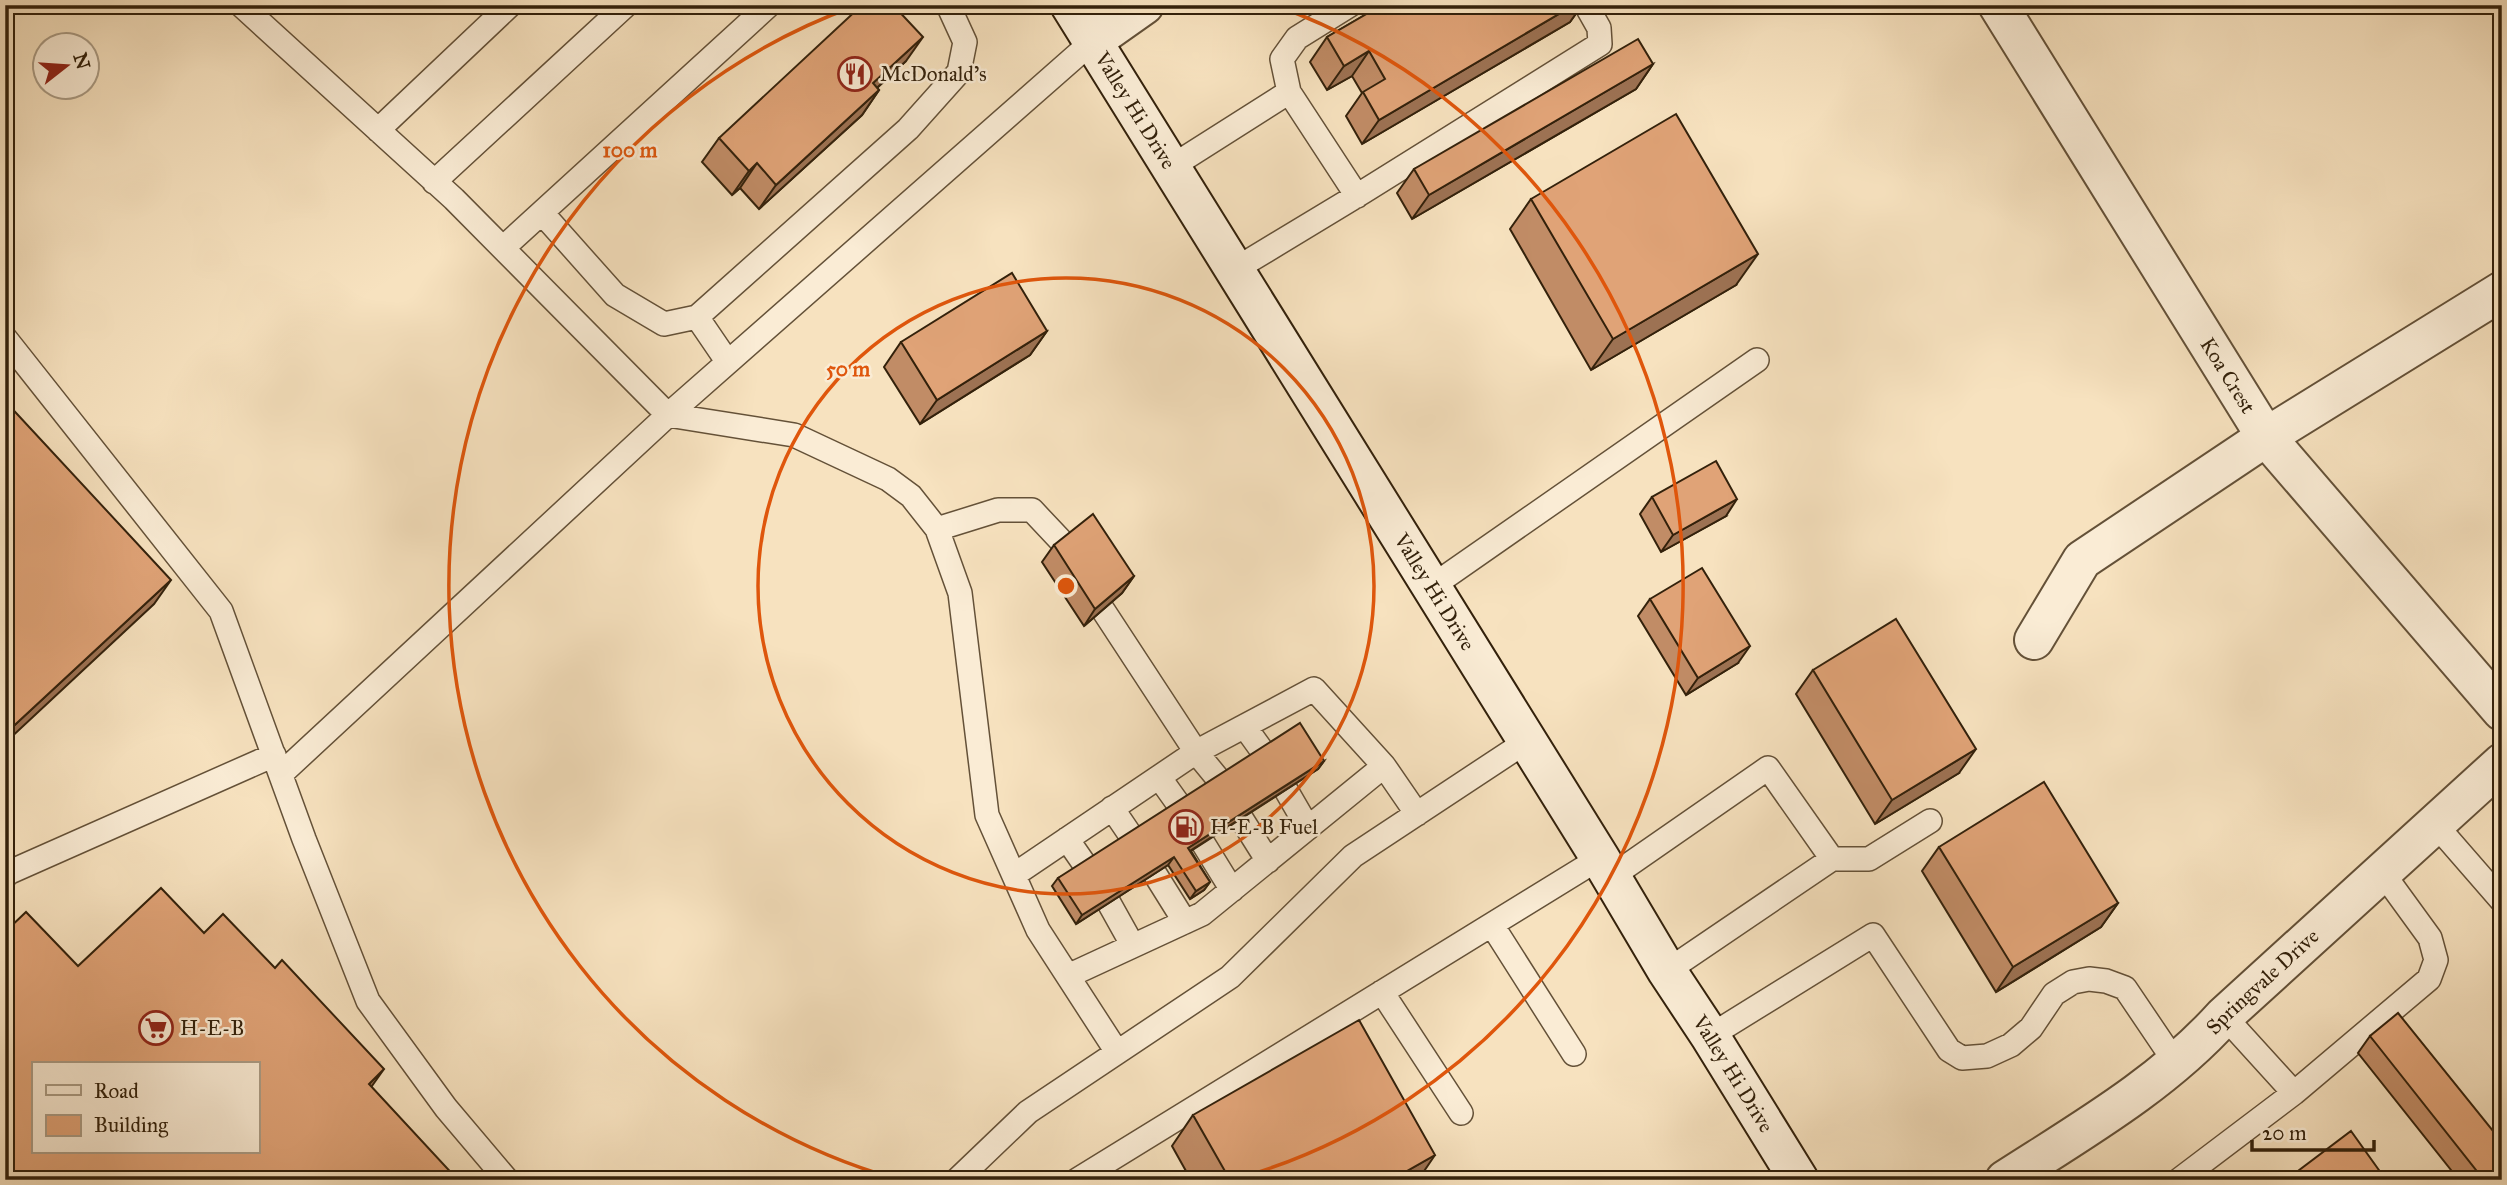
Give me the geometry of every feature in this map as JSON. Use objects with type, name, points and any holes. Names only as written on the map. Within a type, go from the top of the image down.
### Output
[{"type":"street","name":"Valley Hi Drive","points":[[1070,5],[1799,1180]]},
{"type":"street","points":[[1094,41],[1144,5]]},
{"type":"street","name":"Koa Crest","points":[[1998,5],[2266,437],[2502,711]]},
{"type":"street","points":[[2034,640],[2082,560],[2266,437],[2502,291]]},
{"type":"street","name":"Springvale Drive","points":[[2005,1180],[2123,1104],[2201,1042],[2224,1016],[2435,824],[2499,770]]},
{"type":"lane","points":[[242,5],[435,182],[668,415],[794,435],[888,479],[911,496],[937,529],[960,593],[987,815],[1038,930],[1117,1052]]},
{"type":"lane","points":[[378,130],[510,5]]},
{"type":"lane","points":[[435,182],[625,5]]},
{"type":"lane","points":[[503,248],[769,5]]},
{"type":"lane","points":[[542,213],[615,295],[664,324],[697,317],[908,129],[959,72],[965,42],[948,5]]},
{"type":"lane","points":[[1350,5],[1297,38],[1282,59],[1289,92],[1357,196]]},
{"type":"lane","points":[[1234,270],[1600,44],[1599,28],[1586,5]]},
{"type":"lane","points":[[5,876],[278,765],[727,361],[1094,41]]},
{"type":"lane","points":[[1171,167],[1289,92]]},
{"type":"lane","points":[[697,317],[727,361]]},
{"type":"lane","points":[[5,338],[221,611],[368,1001],[446,1108],[506,1180]]},
{"type":"lane","points":[[1431,587],[1757,359]]},
{"type":"lane","points":[[937,529],[998,510],[1032,510],[1064,544]]},
{"type":"lane","points":[[1103,610],[1196,752],[1219,780]]},
{"type":"lane","points":[[1014,875],[1196,752],[1314,689],[1384,766],[1417,814]]},
{"type":"lane","points":[[1245,727],[1263,752]]},
{"type":"lane","points":[[957,1180],[1028,1112],[1230,976],[1353,856],[1527,741]]},
{"type":"lane","points":[[1068,976],[1202,914],[1384,766]]},
{"type":"lane","points":[[1077,1180],[1492,925],[1606,867],[1768,768],[1832,859]]},
{"type":"lane","points":[[1159,777],[1179,806]]},
{"type":"lane","points":[[1286,790],[1308,828]]},
{"type":"lane","points":[[1112,808],[1131,836]]},
{"type":"lane","points":[[1241,818],[1268,861]]},
{"type":"lane","points":[[1667,971],[1832,859],[1869,859],[1930,821]]},
{"type":"lane","points":[[2435,824],[2502,901]]},
{"type":"lane","points":[[1067,838],[1085,866]]},
{"type":"lane","points":[[1203,843],[1232,890]]},
{"type":"lane","points":[[2179,1180],[2294,1093],[2429,979],[2436,960],[2430,938],[2382,872]]},
{"type":"lane","points":[[1155,874],[1185,922]]},
{"type":"lane","points":[[1109,902],[1133,946]]},
{"type":"lane","points":[[1492,925],[1574,1054]]},
{"type":"lane","points":[[1710,1036],[1873,935],[1949,1050],[1962,1058],[1987,1056],[2011,1045],[2031,1028],[2054,995],[2073,982],[2089,979],[2106,981],[2125,988],[2175,1062]]},
{"type":"lane","points":[[1382,992],[1461,1113]]},
{"type":"lane","points":[[2224,1016],[2294,1093]]},
{"type":"building","points":[[862,5],[893,5],[923,37],[873,83],[879,90],[776,185],[757,163],[749,171],[719,138]]},
{"type":"building","points":[[1382,5],[1574,5],[1379,120],[1363,92],[1385,79],[1369,51],[1344,66],[1327,37]]},
{"type":"building","points":[[1638,39],[1653,64],[1429,195],[1414,169]]},
{"type":"building","points":[[1676,114],[1758,254],[1613,339],[1531,199]]},
{"type":"building","points":[[1012,273],[1047,331],[937,400],[901,342]]},
{"type":"building","points":[[5,401],[171,580],[5,734]]},
{"type":"building","points":[[1716,461],[1737,499],[1673,535],[1652,497]]},
{"type":"building","points":[[1093,514],[1134,576],[1095,609],[1054,545]]},
{"type":"building","points":[[1702,568],[1750,646],[1698,678],[1650,599]]},
{"type":"building","points":[[1896,619],[1976,749],[1892,800],[1813,670]]},
{"type":"building","name":"H-E-B Fuel","points":[[1300,723],[1324,761],[1188,848],[1210,882],[1196,891],[1174,857],[1082,915],[1058,878]]},
{"type":"building","points":[[2044,782],[2118,903],[2013,967],[1939,847]]},
{"type":"building","name":"H-E-B","points":[[161,888],[204,933],[223,914],[275,968],[282,960],[384,1069],[369,1084],[458,1180],[5,1180],[5,932],[26,912],[78,966]]},
{"type":"building","points":[[2398,1013],[2502,1142],[2502,1166],[2484,1180],[2370,1036]]},
{"type":"building","points":[[1359,1020],[1435,1155],[1391,1180],[1230,1180],[1193,1115]]},
{"type":"building","points":[[2351,1131],[2386,1180],[2286,1180]]},
{"type":"building","points":[[1582,1172],[1587,1180],[1568,1180]]},
{"type":"place","name":"McDonald's","points":[[855,74]]},
{"type":"place","name":"H-E-B Fuel","points":[[1186,827]]},
{"type":"place","name":"H-E-B","points":[[156,1028]]}]
